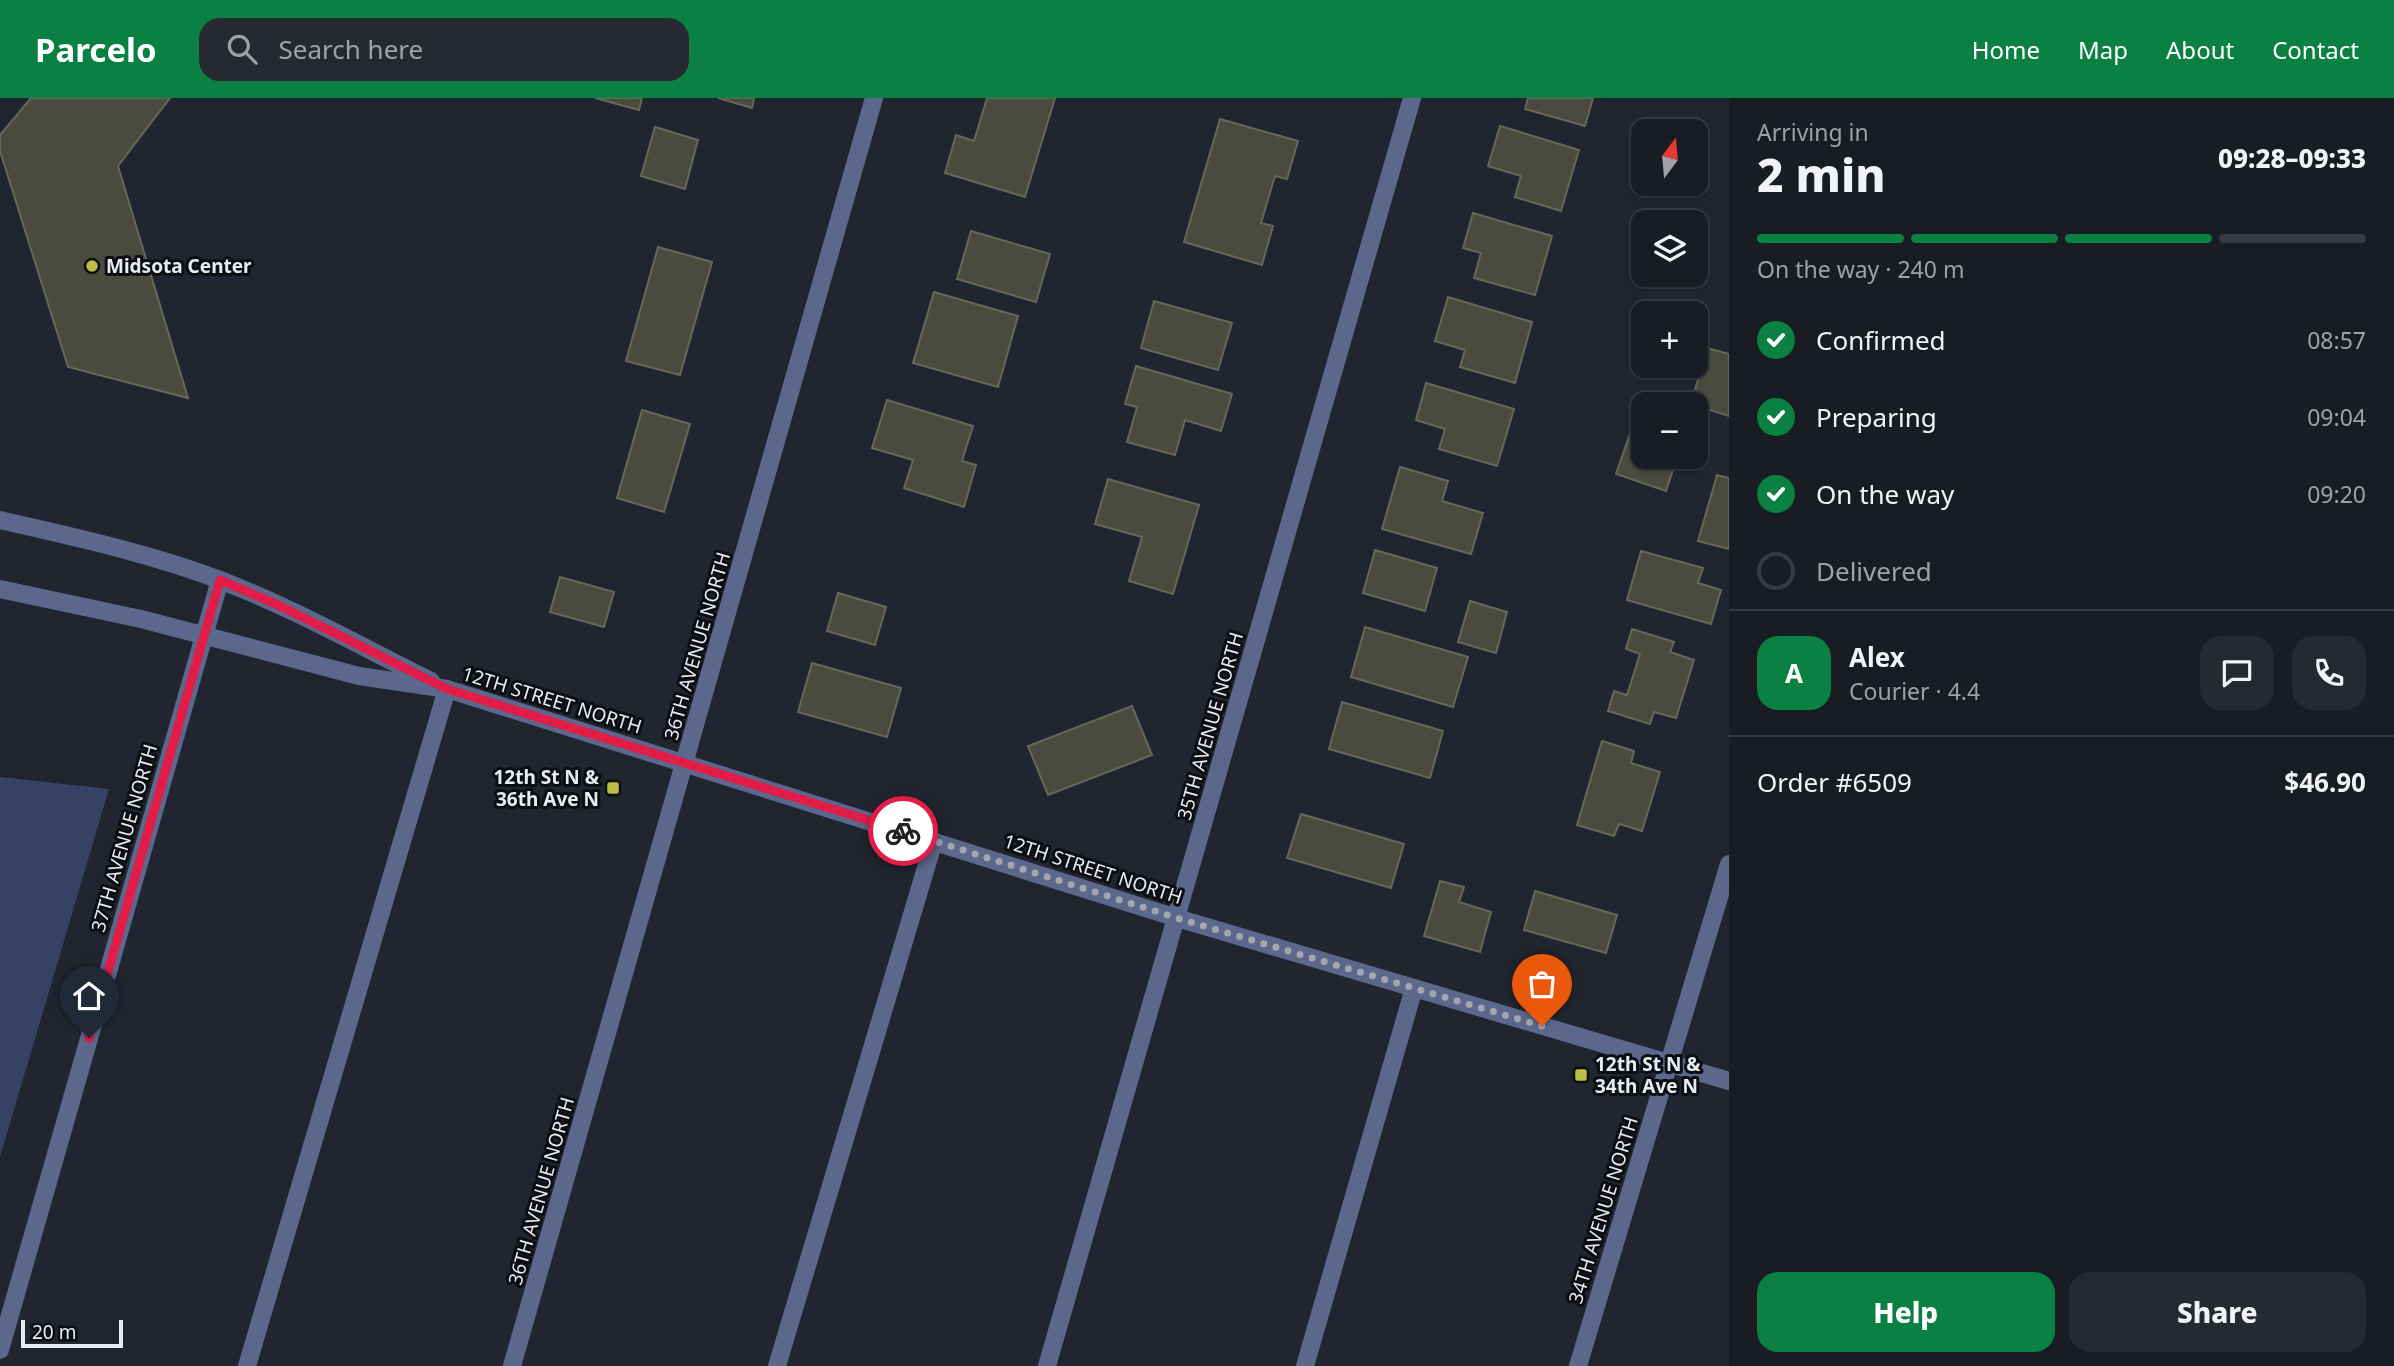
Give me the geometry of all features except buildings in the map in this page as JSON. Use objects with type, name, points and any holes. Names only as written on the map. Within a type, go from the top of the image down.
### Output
[{"type":"street","name":"36TH AVENUE NORTH","points":[[512,1366],[874,98]]},
{"type":"street","name":"35TH AVENUE NORTH","points":[[1047,1366],[1412,98]]},
{"type":"street","name":"12TH STREET NORTH","points":[[0,520],[156,559],[220,580],[276,604],[447,689]]},
{"type":"street","name":"37TH AVENUE NORTH","points":[[0,1350],[220,580]]},
{"type":"street","name":"12TH STREET NORTH","points":[[0,589],[203,635],[359,676],[447,689],[1177,918],[1729,1082]]},
{"type":"street","points":[[247,1366],[447,689]]},
{"type":"street","points":[[777,1366],[934,841]]},
{"type":"street","name":"34TH AVENUE NORTH","points":[[1578,1366],[1729,864]]},
{"type":"street","points":[[1306,1366],[1415,988]]},
{"type":"shaded area","points":[[0,777],[109,789],[0,1157]]},
{"type":"way so far","points":[[903,831],[1177,918],[1542,1026]]},
{"type":"place","name":"Midsota Center","points":[[92,266]]},
{"type":"place","name":"12th St N & 36th Ave N","points":[[613,788]]},
{"type":"place","name":"12th St N & 34th Ave N","points":[[1581,1075]]},
{"type":"route","points":[[89,1038],[220,580],[276,604],[447,689],[903,831]]}]
